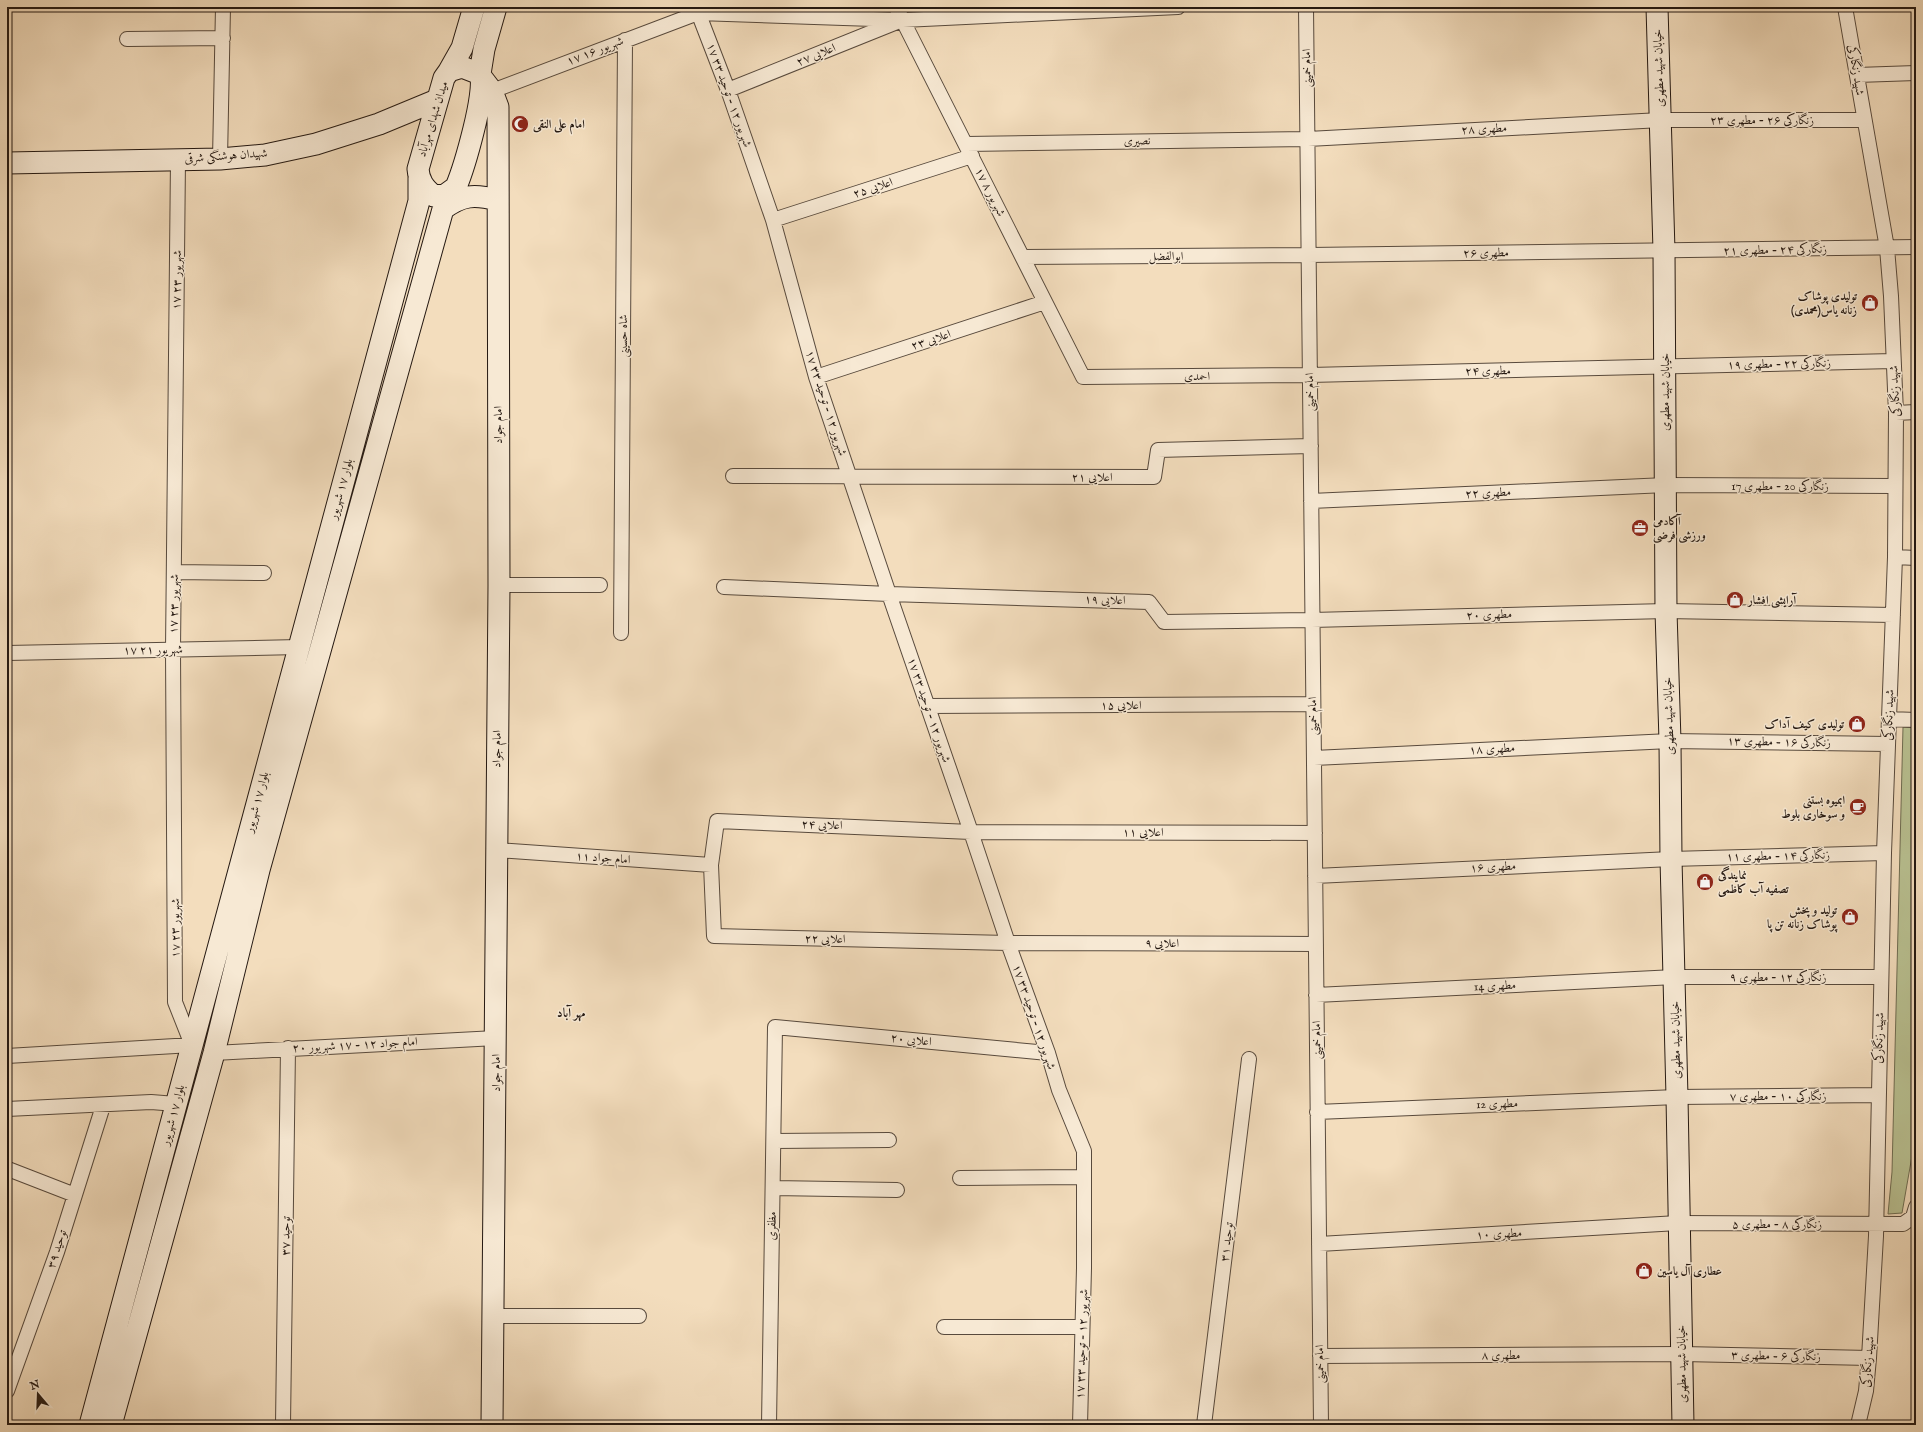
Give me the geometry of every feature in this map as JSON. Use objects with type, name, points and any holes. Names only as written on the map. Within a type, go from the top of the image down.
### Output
[{"type":"main road","points":[[449,71],[462,48],[474,7]]},
{"type":"main road","points":[[419,178],[426,190],[434,196],[445,195],[453,191],[459,180],[485,81],[484,49],[496,7]]},
{"type":"main road","name":"خیابان شهید مطهری","points":[[1657,7],[1664,251],[1666,611],[1678,1097],[1678,1223],[1683,1425]]},
{"type":"main road","name":"میدان شهدای مهرآباد","points":[[419,178],[418,169],[444,78],[449,71],[462,67],[474,70],[485,81]]},
{"type":"main road","name":"امام جواد","points":[[485,81],[498,107],[499,585],[492,1425]]},
{"type":"main road","name":"شهیدان هوشنگی شرقی","points":[[7,163],[220,159],[265,154],[316,144],[379,124],[437,100]]},
{"type":"main road","name":"بلوار ۱۷ شهریور","points":[[90,1425],[419,201],[419,178]]},
{"type":"main road","name":"بلوار ۱۷ شهریور","points":[[111,1425],[214,1053],[259,870],[443,209],[453,191]]},
{"type":"main road","points":[[443,209],[455,200],[469,196],[497,200]]},
{"type":"street","points":[[220,159],[223,7]]},
{"type":"street","name":"۱۷ شهریور ۸","points":[[896,7],[1083,377]]},
{"type":"street","points":[[697,10],[903,20],[1178,7]]},
{"type":"street","name":"امام خمینی","points":[[1306,7],[1320,1425]]},
{"type":"street","name":"شهید زنگارکی","points":[[1845,7],[1887,248],[1892,296],[1893,361],[1896,413],[1895,557],[1884,853],[1876,1225],[1869,1358],[1866,1391],[1858,1425]]},
{"type":"street","name":"۱۷ شهریور ۱۶","points":[[485,81],[625,40],[697,10]]},
{"type":"street","name":"۱۷ شهریور ۱۲ - توحید ۳۳","points":[[697,10],[728,90],[773,220],[816,378],[889,594],[972,832],[1008,943],[1048,1053],[1059,1090],[1084,1150],[1080,1425]]},
{"type":"street","name":"اعلایی ۲۷","points":[[728,90],[903,20]]},
{"type":"street","points":[[127,39],[222,38]]},
{"type":"street","name":"شاه حسینی","points":[[621,633],[625,40]]},
{"type":"street","points":[[1857,75],[1916,73]]},
{"type":"street","name":"مطهری ۲۸","points":[[1308,139],[1661,120]]},
{"type":"street","name":"زنگارکی ۲۶ - مطهری ۲۳","points":[[1661,120],[1864,120]]},
{"type":"street","name":"نصیری","points":[[966,144],[1308,139]]},
{"type":"street","name":"اعلایی ۲۵","points":[[773,220],[972,156]]},
{"type":"street","name":"۱۷ شهریور ۲۳","points":[[178,159],[173,650],[175,1002],[192,1045]]},
{"type":"street","name":"زنگارکی ۲۴ - مطهری ۲۱","points":[[1664,251],[1916,247]]},
{"type":"street","name":"مطهری ۲۶","points":[[1309,256],[1664,251]]},
{"type":"street","name":"ابوالفضل","points":[[1023,257],[1309,256]]},
{"type":"street","name":"اعلایی ۲۳","points":[[816,378],[1045,302]]},
{"type":"street","name":"زنگارکی ۲۲ - مطهری ۱۹","points":[[1665,367],[1893,361]]},
{"type":"street","name":"مطهری ۲۴","points":[[1310,375],[1665,367]]},
{"type":"street","name":"احمدی","points":[[1083,377],[1310,375]]},
{"type":"street","points":[[1896,413],[1916,412]]},
{"type":"street","name":"اعلایی ۲۱","points":[[849,476],[1154,477],[1158,450],[1311,446]]},
{"type":"street","points":[[733,476],[849,476]]},
{"type":"street","name":"زنگارکی 20 - مطهری 17","points":[[1666,485],[1895,486]]},
{"type":"street","name":"مطهری ۲۲","points":[[1311,501],[1666,485]]},
{"type":"street","points":[[1895,557],[1916,558]]},
{"type":"street","points":[[174,572],[264,573]]},
{"type":"street","points":[[499,585],[600,586]]},
{"type":"street","points":[[724,587],[889,594]]},
{"type":"street","name":"اعلایی ۱۹","points":[[889,594],[1148,602],[1164,622],[1312,620]]},
{"type":"street","name":"مطهری ۲۰","points":[[1312,620],[1666,611],[1893,615]]},
{"type":"street","name":"۱۷ شهریور ۲۱","points":[[7,653],[299,647]]},
{"type":"street","name":"اعلایی ۱۵","points":[[928,706],[1313,704]]},
{"type":"street","points":[[1889,719],[1916,720]]},
{"type":"street","name":"زنگارکی ۱۶ - مطهری ۱۳","points":[[1670,741],[1888,744]]},
{"type":"street","name":"مطهری ۱۸","points":[[1314,758],[1670,741]]},
{"type":"street","name":"اعلایی ۲۴","points":[[711,865],[717,821],[972,832]]},
{"type":"street","name":"اعلایی ۱۱","points":[[972,832],[1315,833]]},
{"type":"street","name":"امام جواد ۱۱","points":[[496,850],[711,865]]},
{"type":"street","name":"زنگارکی ۱۴ - مطهری ۱۱","points":[[1671,858],[1884,853]]},
{"type":"street","name":"مطهری ۱۶","points":[[1315,876],[1671,858]]},
{"type":"street","name":"اعلایی ۲۲","points":[[711,865],[714,936],[1008,943]]},
{"type":"street","name":"اعلایی ۹","points":[[1008,943],[1316,944]]},
{"type":"street","name":"زنگارکی ۱۲ - مطهری ۹","points":[[1674,977],[1881,977]]},
{"type":"street","name":"مطهری 14","points":[[1316,995],[1674,977]]},
{"type":"street","name":"اعلایی ۲۰","points":[[775,1027],[1048,1053]]},
{"type":"street","name":"مظفری","points":[[769,1425],[775,1027]]},
{"type":"street","name":"امام جواد ۱۲ - ۱۷ شهریور ۲۰","points":[[214,1053],[496,1038]]},
{"type":"street","points":[[7,1056],[192,1045]]},
{"type":"street","name":"توحید ۳۷","points":[[284,1425],[288,1048]]},
{"type":"street","name":"توحید ۳۱","points":[[1204,1425],[1249,1059]]},
{"type":"street","name":"زنگارکی ۱۰ - مطهری ۷","points":[[1678,1097],[1878,1095]]},
{"type":"street","name":"مطهری 12","points":[[1317,1112],[1678,1097]]},
{"type":"street","points":[[7,1109],[103,1106],[150,1102],[176,1104]]},
{"type":"street","name":"توحید ۳۹","points":[[7,1391],[52,1266],[103,1106]]},
{"type":"street","points":[[774,1141],[889,1140]]},
{"type":"street","points":[[8,1168],[75,1195]]},
{"type":"street","points":[[960,1178],[1084,1176]]},
{"type":"street","points":[[773,1188],[897,1190]]},
{"type":"street","name":"زنگارکی ۸ - مطهری ۵","points":[[1678,1223],[1903,1224],[1913,1216],[1916,1207]]},
{"type":"street","name":"مطهری ۱۰","points":[[1319,1244],[1678,1223]]},
{"type":"street","points":[[493,1316],[639,1316]]},
{"type":"street","points":[[944,1327],[1082,1328]]},
{"type":"street","name":"مطهری ۸","points":[[1320,1356],[1682,1354]]},
{"type":"street","name":"زنگارکی ۶ - مطهری ۳","points":[[1682,1354],[1869,1358]]},
{"type":"green space","points":[[1903,727],[1916,728],[1916,1133],[1902,1213],[1888,1214],[1892,1172]]},
{"type":"place","name":"امام علی النقی","points":[[520,124]]},
{"type":"place","name":"تولیدی پوشاک زنانه یاس(محمدی)","points":[[1870,303]]},
{"type":"place","name":"آکادمی ورزشی فرضی","points":[[1640,528]]},
{"type":"place","name":"آرایشی افشار","points":[[1735,600]]},
{"type":"place","name":"تولیدی کیف آداک","points":[[1857,724]]},
{"type":"place","name":"ابمیوه بستنی و ‌سوخاری بلوط","points":[[1858,807]]},
{"type":"place","name":"نمایندگی تصفیه آب کاظمی","points":[[1705,882]]},
{"type":"place","name":"تولید و پخش پوشاک زنانه تن پا","points":[[1850,917]]},
{"type":"place","name":"عطاری آل یاسین","points":[[1644,1271]]},
{"type":"district","name":"مهر آباد","points":[[571,1013]]}]
